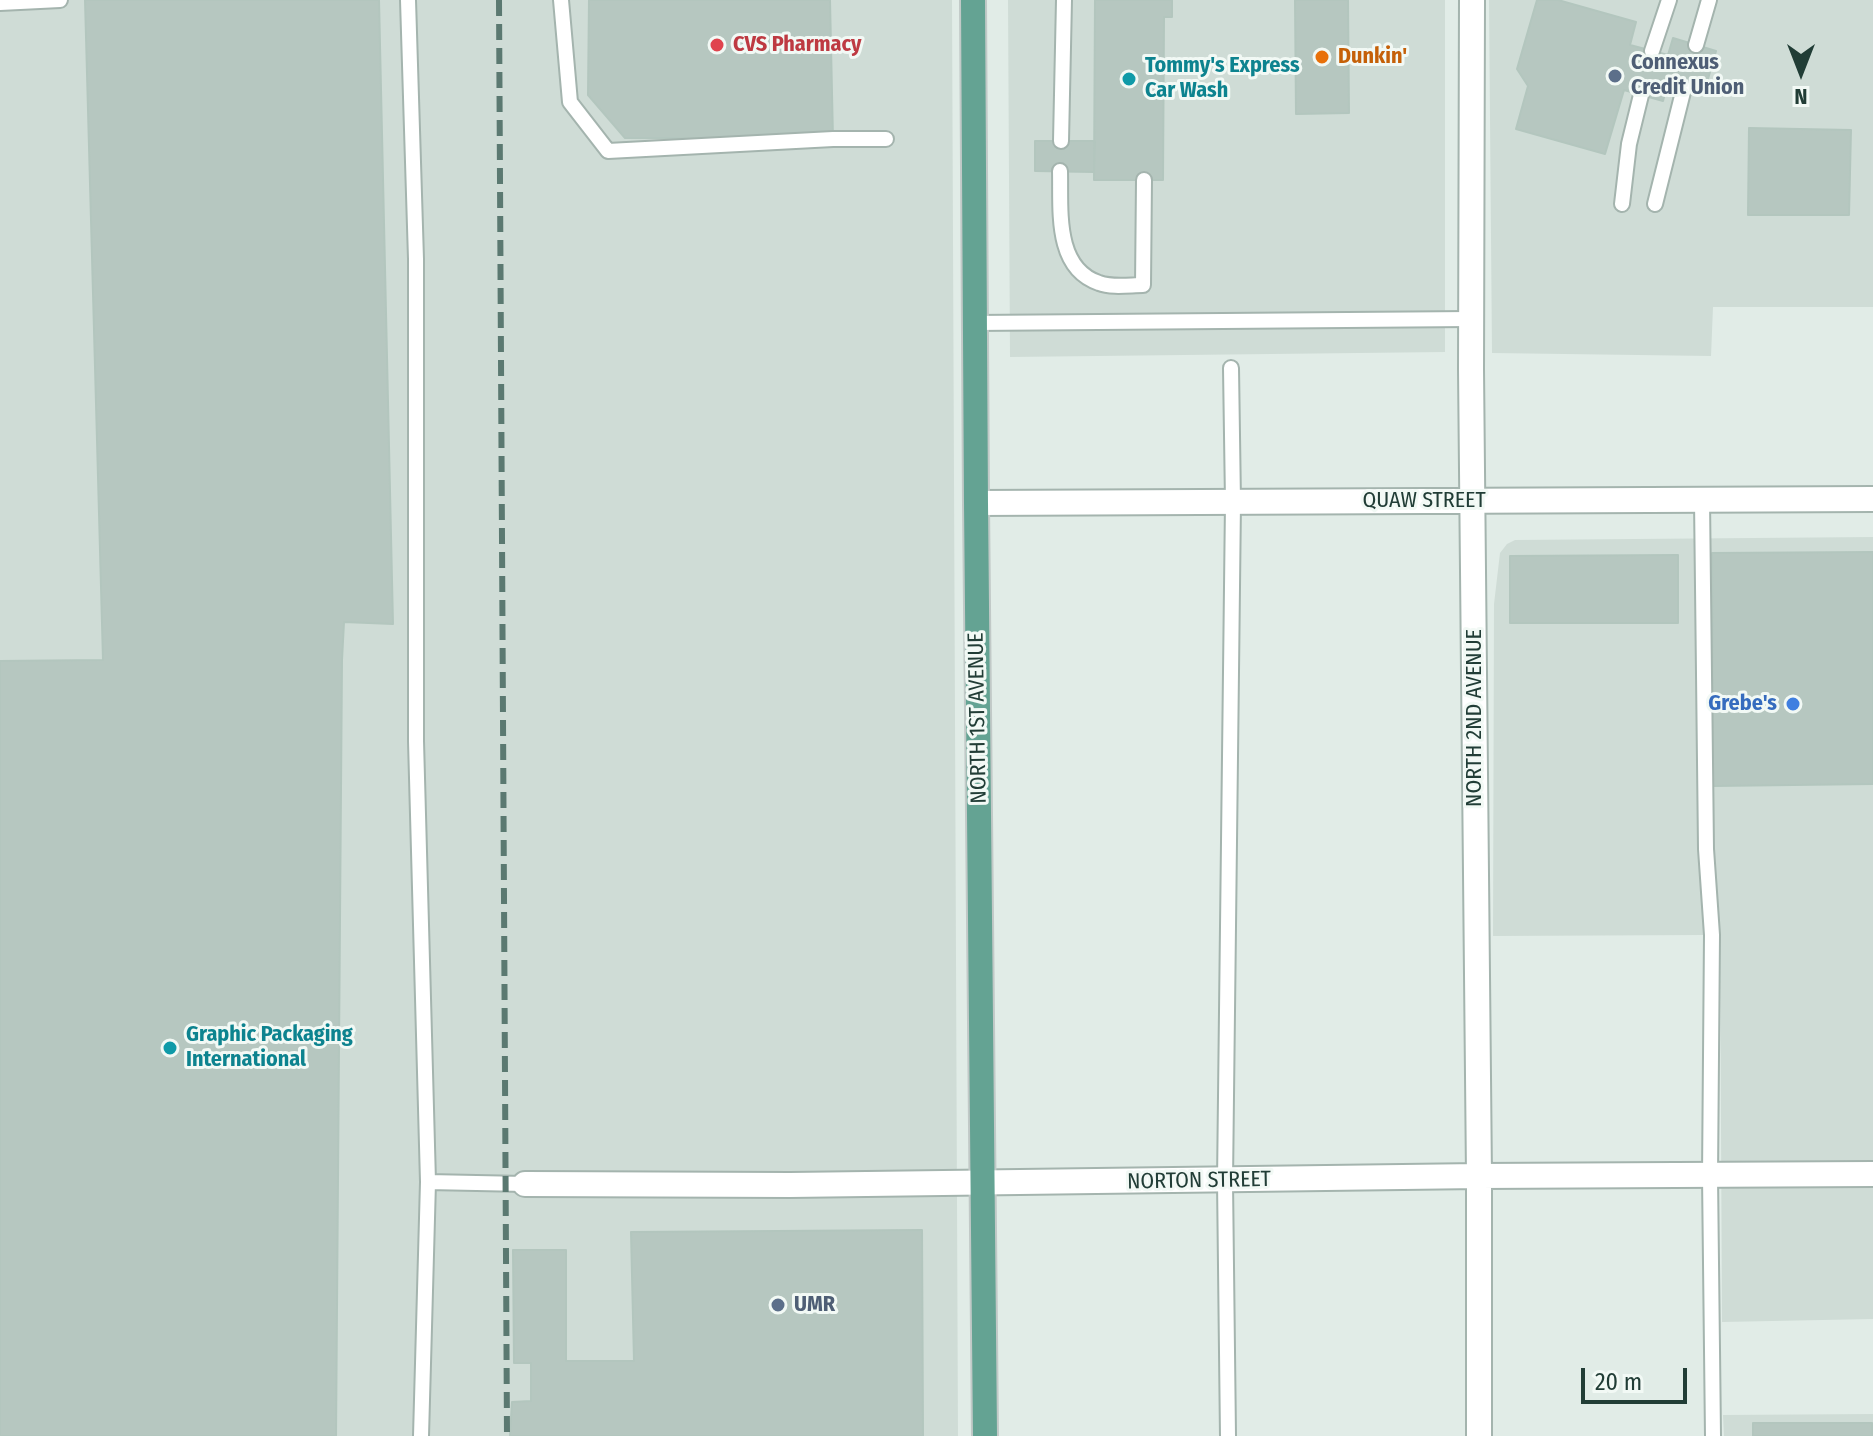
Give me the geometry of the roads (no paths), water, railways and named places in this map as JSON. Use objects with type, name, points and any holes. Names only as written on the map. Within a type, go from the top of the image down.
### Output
[{"type":"main road","name":"NORTH 1ST AVENUE","points":[[973,0],[985,1436]]},
{"type":"street","name":"NORTH 2ND AVENUE","points":[[1472,0],[1471,319],[1479,1436]]},
{"type":"street","name":"QUAW STREET","points":[[976,503],[1873,499]]},
{"type":"street","name":"NORTON STREET","points":[[525,1184],[790,1185],[1873,1174]]},
{"type":"lane","points":[[0,3],[60,0]]},
{"type":"lane","points":[[408,0],[416,259],[416,741],[428,1182],[421,1436]]},
{"type":"lane","points":[[561,0],[570,102],[608,151],[841,138],[886,139]]},
{"type":"lane","points":[[1061,141],[1064,0]]},
{"type":"lane","points":[[1652,51],[1669,0]]},
{"type":"lane","points":[[1696,45],[1709,0]]},
{"type":"lane","points":[[1655,204],[1684,88]]},
{"type":"lane","points":[[1622,204],[1625,164],[1641,95]]},
{"type":"lane","points":[[1060,171],[1064,243],[1080,271],[1100,284],[1143,285],[1144,180]]},
{"type":"lane","points":[[974,323],[1471,319]]},
{"type":"lane","points":[[1228,1436],[1225,1181],[1233,502],[1231,368]]},
{"type":"lane","points":[[1702,500],[1706,849],[1712,935],[1710,1176],[1713,1436]]},
{"type":"lane","points":[[428,1182],[525,1184]]},
{"type":"railway","points":[[499,0],[507,1436]]},
{"type":"place","name":"CVS Pharmacy","points":[[717,45]]},
{"type":"place","name":"Dunkin'","points":[[1322,57]]},
{"type":"place","name":"Connexus Credit Union","points":[[1615,76]]},
{"type":"place","name":"Tommy's Express Car Wash","points":[[1129,79]]},
{"type":"place","name":"Grebe's","points":[[1793,704]]},
{"type":"place","name":"Graphic Packaging International","points":[[170,1048]]},
{"type":"place","name":"UMR","points":[[778,1305]]}]
